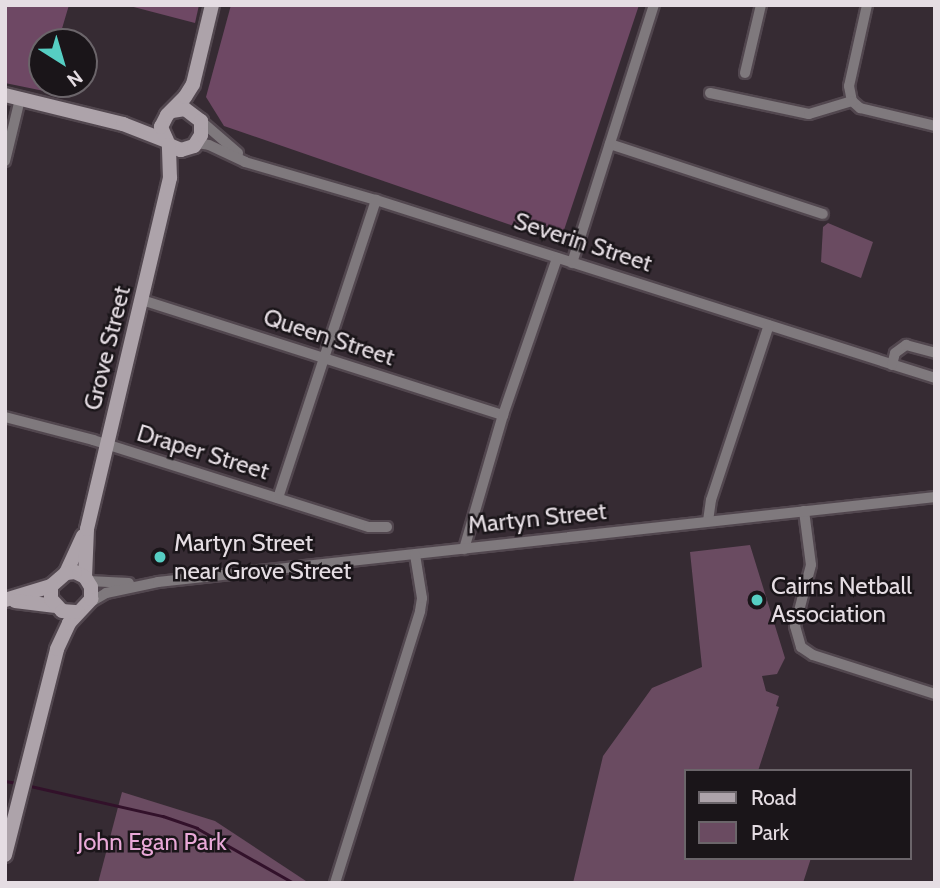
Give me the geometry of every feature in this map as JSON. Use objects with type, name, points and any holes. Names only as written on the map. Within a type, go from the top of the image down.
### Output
[{"type":"street","points":[[166,143],[161,127],[192,85],[212,5]]},
{"type":"street","points":[[572,263],[654,5]]},
{"type":"street","points":[[745,73],[761,5]]},
{"type":"street","points":[[850,97],[867,5]]},
{"type":"street","points":[[5,161],[13,97],[123,124],[181,150],[194,145],[201,135],[192,85]]},
{"type":"street","points":[[710,93],[810,114],[850,97]]},
{"type":"street","points":[[850,97],[860,108],[935,126]]},
{"type":"street","points":[[123,124],[149,121],[186,109],[199,118]]},
{"type":"street","name":"Severin Street","points":[[199,118],[230,148],[259,164]]},
{"type":"street","name":"Grove Street","points":[[87,579],[87,529],[170,178],[166,143]]},
{"type":"street","points":[[610,144],[823,215]]},
{"type":"street","name":"Severin Street","points":[[194,145],[209,145],[245,162],[376,200],[935,378]]},
{"type":"street","name":"Grove Street","points":[[170,178],[194,145]]},
{"type":"street","points":[[278,498],[376,200]]},
{"type":"street","points":[[464,549],[503,415],[557,258]]},
{"type":"street","name":"Queen Street","points":[[142,300],[503,415]]},
{"type":"street","points":[[708,521],[711,500],[769,325]]},
{"type":"street","points":[[892,365],[895,354],[906,345],[935,353]]},
{"type":"street","name":"Draper Street","points":[[5,418],[107,444],[369,527],[387,527]]},
{"type":"street","name":"Martyn Street","points":[[84,607],[106,593],[145,584],[935,497]]},
{"type":"street","points":[[804,511],[811,565],[795,626],[797,639],[804,650],[935,694]]},
{"type":"street","name":"Grove Street","points":[[65,573],[87,529]]},
{"type":"street","points":[[335,883],[420,611],[422,598],[415,555]]},
{"type":"street","points":[[5,855],[57,649],[69,623],[84,607],[92,593],[87,579],[75,572],[65,573],[51,586],[6,600]]},
{"type":"street","name":"Martyn Street","points":[[87,579],[145,584]]},
{"type":"street","points":[[51,586],[56,607],[57,649]]},
{"type":"street","points":[[6,600],[56,607],[68,613],[84,607]]},
{"type":"green space","points":[[828,223],[873,242],[861,278],[821,262],[823,227]]},
{"type":"green space","points":[[750,545],[785,658],[777,674],[762,676],[766,691],[779,696],[776,706],[779,707],[759,769],[684,769],[684,860],[810,860],[803,883],[573,883],[603,756],[652,688],[702,667],[690,552]]},
{"type":"green space","name":"John Egan Park","points":[[122,792],[215,821],[309,883],[98,883]]},
{"type":"shaded area","points":[[5,5],[69,5],[62,28],[28,28],[28,88],[5,83]]},
{"type":"shaded area","points":[[126,5],[199,5],[195,23]]},
{"type":"shaded area","points":[[231,5],[639,5],[560,242],[224,126],[206,97]]},
{"type":"waterway","points":[[5,781],[17,783]]},
{"type":"waterway","points":[[26,785],[163,816],[197,828],[294,883]]},
{"type":"place","name":"Martyn Street near Grove Street","points":[[160,557]]},
{"type":"place","name":"Cairns Netball Association","points":[[757,600]]}]
